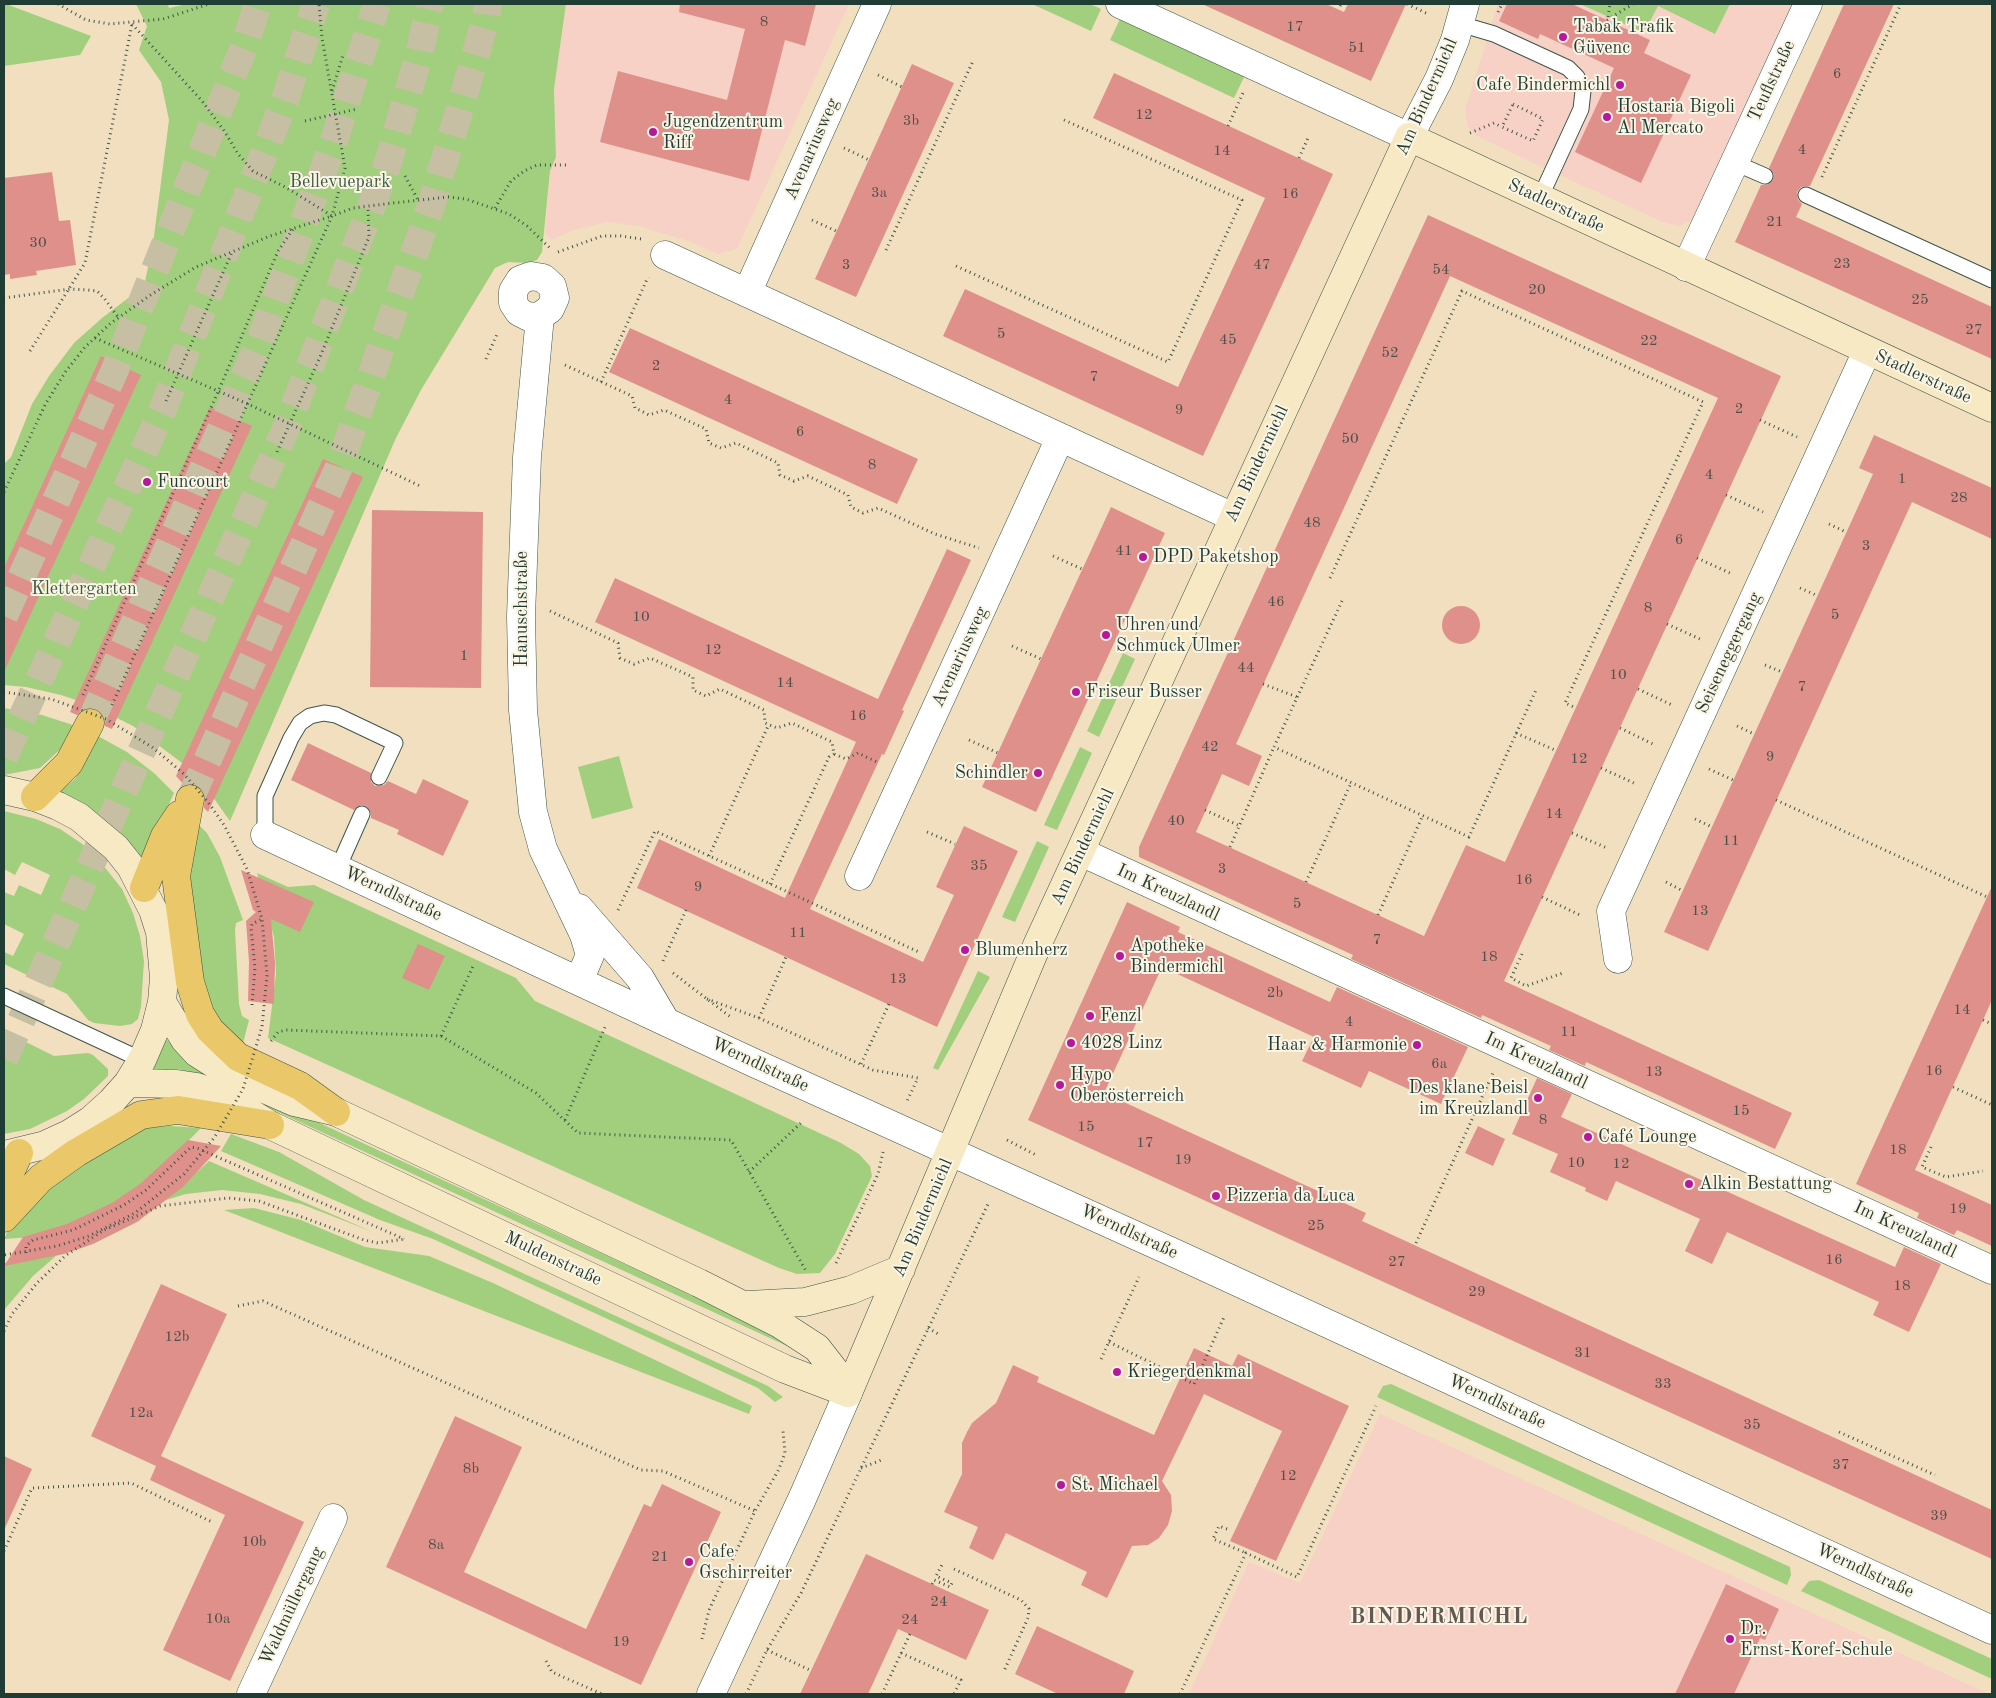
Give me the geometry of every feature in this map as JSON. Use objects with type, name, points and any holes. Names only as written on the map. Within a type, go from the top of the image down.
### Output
[{"type":"highway","points":[[35,797],[69,763],[93,713]]},
{"type":"highway","points":[[144,888],[165,836],[190,799],[176,876],[190,982],[200,1014],[210,1030],[238,1057],[300,1086],[336,1112]]},
{"type":"highway","points":[[4,1218],[41,1178],[76,1153],[141,1115],[178,1110],[270,1125]]},
{"type":"highway","points":[[4,1186],[11,1154]]},
{"type":"main road","name":"Stadlerstraße","points":[[1409,137],[1992,408]]},
{"type":"main road","name":"Am Bindermichl","points":[[848,1393],[1020,985],[1233,517],[1409,137]]},
{"type":"main road","points":[[4,790],[35,797],[79,817],[99,832],[131,867],[144,888],[160,932],[164,970],[162,1002],[155,1030],[135,1071],[91,1120],[61,1138],[11,1154]]},
{"type":"main road","points":[[162,1002],[185,1040],[197,1053],[230,1074],[294,1102],[336,1112],[743,1305],[799,1334],[817,1348],[838,1375],[848,1393]]},
{"type":"main road","name":"Muldenstraße","points":[[135,1071],[177,1084],[197,1087],[226,1098],[270,1125],[776,1364],[848,1393]]},
{"type":"main road","points":[[743,1305],[785,1305],[805,1302],[851,1290],[901,1269]]},
{"type":"street","name":"Avenariusweg","points":[[747,293],[878,4]]},
{"type":"street","name":"Stadlerstraße","points":[[1120,4],[1409,137]]},
{"type":"street","name":"Teuflstraße","points":[[1686,267],[1808,4]]},
{"type":"street","name":"Am Bindermichl","points":[[1409,137],[1439,79],[1462,14]]},
{"type":"street","points":[[657,264],[747,293],[1233,517]]},
{"type":"street","name":"Hanuschstraße","points":[[540,316],[522,529],[523,710],[533,812],[543,849],[584,935],[590,955],[579,981]]},
{"type":"street","name":"Seiseneggergang","points":[[1618,959],[1611,911],[1867,351]]},
{"type":"street","name":"Avenariusweg","points":[[859,876],[1060,438]]},
{"type":"street","name":"Werndlstraße","points":[[265,835],[666,1022],[951,1151],[1992,1630]]},
{"type":"street","name":"Im Kreuzlandl","points":[[1081,852],[1992,1270]]},
{"type":"street","name":"Hanuschstraße","points":[[565,894],[640,978],[666,1022]]},
{"type":"street","name":"Am Bindermichl","points":[[711,1694],[802,1499],[848,1393]]},
{"type":"street","name":"Waldmüllergang","points":[[251,1694],[333,1518]]},
{"type":"lane","points":[[1462,14],[1494,34],[1568,68],[1578,77],[1583,91],[1581,109],[1540,198]]},
{"type":"lane","points":[[1735,163],[1765,176]]},
{"type":"lane","points":[[1809,197],[1992,280]]},
{"type":"lane","points":[[265,835],[264,796],[291,738],[300,723],[310,716],[324,713],[336,715],[394,743],[379,777]]},
{"type":"lane","points":[[338,868],[362,814]]},
{"type":"lane","points":[[4,996],[135,1071]]},
{"type":"path","points":[[58,4],[86,20],[132,24],[163,19],[209,4]]},
{"type":"path","points":[[93,713],[241,420],[332,216],[345,168],[322,38],[319,4]]},
{"type":"path","points":[[1407,4],[1428,14]]},
{"type":"path","points":[[1610,4],[1607,18],[1633,4]]},
{"type":"path","points":[[1809,197],[1901,4]]},
{"type":"path","points":[[132,24],[202,101],[225,132],[238,154],[253,170],[287,188],[332,216]]},
{"type":"path","points":[[30,351],[85,263],[132,24]]},
{"type":"path","points":[[332,92],[343,55]]},
{"type":"path","points":[[886,250],[973,61]]},
{"type":"path","points":[[1228,126],[1256,66]]},
{"type":"path","points":[[877,75],[902,87]]},
{"type":"path","points":[[1465,136],[1494,123],[1502,127],[1533,141],[1543,119],[1512,104],[1502,127]]},
{"type":"path","points":[[305,121],[356,109]]},
{"type":"path","points":[[956,266],[1168,362],[1242,200],[1064,120]]},
{"type":"path","points":[[1299,158],[1308,138]]},
{"type":"path","points":[[835,144],[869,160]]},
{"type":"path","points":[[495,208],[511,181],[524,171],[537,165],[568,165]]},
{"type":"path","points":[[405,176],[418,200]]},
{"type":"path","points":[[4,492],[46,403],[66,371],[95,338],[118,317],[196,267],[234,250],[353,208],[418,200],[457,198],[495,208],[527,226],[560,259]]},
{"type":"path","points":[[277,452],[353,280],[369,237],[368,207]]},
{"type":"path","points":[[811,219],[836,231]]},
{"type":"path","points":[[93,713],[218,392],[278,251],[294,229]]},
{"type":"path","points":[[555,254],[579,242],[602,236],[621,236],[657,243],[657,264],[601,382]]},
{"type":"path","points":[[166,402],[234,250]]},
{"type":"path","points":[[4,298],[70,289],[97,291],[118,317]]},
{"type":"path","points":[[1330,578],[1462,292],[1703,402],[1565,703],[1576,708]]},
{"type":"path","points":[[95,338],[248,404],[420,486]]},
{"type":"path","points":[[558,362],[632,396],[635,408],[649,415],[664,410],[706,429],[709,443],[721,448],[736,443],[778,462],[780,475],[794,481],[808,476],[848,495],[851,507],[863,514],[878,508],[934,534],[1006,557]]},
{"type":"path","points":[[1760,420],[1822,449]]},
{"type":"path","points":[[1726,495],[1788,523]]},
{"type":"path","points":[[1829,524],[1846,532]]},
{"type":"path","points":[[1053,556],[1082,569]]},
{"type":"path","points":[[1697,558],[1760,587]]},
{"type":"path","points":[[1800,588],[1818,596]]},
{"type":"path","points":[[1230,848],[1274,747],[1342,601]]},
{"type":"path","points":[[544,609],[618,643],[620,658],[634,664],[650,658],[693,677],[693,690],[706,696],[720,689],[764,710],[765,723],[777,728],[792,723],[832,742],[834,754]]},
{"type":"path","points":[[1667,624],[1729,653]]},
{"type":"path","points":[[1012,646],[1041,659]]},
{"type":"path","points":[[1765,664],[1782,672]]},
{"type":"path","points":[[1263,684],[1297,697]]},
{"type":"path","points":[[1638,689],[1700,717]]},
{"type":"path","points":[[1274,747],[1469,837],[1536,690]]},
{"type":"path","points":[[4,692],[51,699],[93,713],[152,747],[184,774],[208,802],[224,825],[247,869],[262,919],[267,974],[262,1027],[242,1089],[214,1138],[184,1174],[135,1213],[88,1236],[57,1246],[26,1253],[4,1255]]},
{"type":"path","points":[[708,856],[769,724]]},
{"type":"path","points":[[1737,726],[1754,734]]},
{"type":"path","points":[[1516,733],[1557,751]]},
{"type":"path","points":[[969,740],[998,753]]},
{"type":"path","points":[[834,754],[846,759],[858,753],[906,775]]},
{"type":"path","points":[[770,884],[829,757],[834,754]]},
{"type":"path","points":[[1601,768],[1664,796]]},
{"type":"path","points":[[1306,882],[1351,783]]},
{"type":"path","points":[[1776,800],[1988,897]]},
{"type":"path","points":[[1205,810],[1240,826]]},
{"type":"path","points":[[1378,915],[1423,815]]},
{"type":"path","points":[[1695,819],[1712,827]]},
{"type":"path","points":[[615,918],[655,831],[921,953]]},
{"type":"path","points":[[927,832],[955,844]]},
{"type":"path","points":[[1572,833],[1635,860]]},
{"type":"path","points":[[1666,882],[1683,890]]},
{"type":"path","points":[[1542,897],[1601,925],[1613,922]]},
{"type":"path","points":[[656,958],[661,964],[686,910]]},
{"type":"path","points":[[252,1005],[255,968],[251,928],[252,924],[262,919]]},
{"type":"path","points":[[1522,954],[1511,978],[1526,986],[1563,973]]},
{"type":"path","points":[[759,1018],[786,957]]},
{"type":"path","points":[[441,1036],[474,963]]},
{"type":"path","points":[[668,969],[702,997],[759,1018],[873,1070],[918,1078],[907,1102]]},
{"type":"path","points":[[861,1064],[889,1004]]},
{"type":"path","points":[[1983,1020],[1992,1024]]},
{"type":"path","points":[[565,1120],[605,1027]]},
{"type":"path","points":[[270,1043],[278,1032],[286,1030],[441,1036],[536,1093],[578,1133],[731,1140],[808,1272]]},
{"type":"path","points":[[1416,1243],[1494,1071]]},
{"type":"path","points":[[1953,1087],[1992,1105]]},
{"type":"path","points":[[749,1172],[803,1121]]},
{"type":"path","points":[[4,1331],[12,1314],[37,1283],[65,1256],[104,1230],[160,1206],[228,1198],[259,1200],[364,1240],[378,1243],[405,1239],[191,1147],[146,1190],[124,1205],[73,1230],[33,1240],[26,1246],[26,1253]]},
{"type":"path","points":[[1930,1147],[1922,1167],[1946,1177],[1983,1171]]},
{"type":"path","points":[[833,1269],[878,1174],[880,1157]]},
{"type":"path","points":[[746,1694],[767,1650],[800,1593],[991,1198]]},
{"type":"path","points":[[1101,1359],[1139,1277]]},
{"type":"path","points":[[238,1306],[263,1301],[641,1470],[663,1471],[755,1510]]},
{"type":"path","points":[[1109,1342],[1194,1384],[1224,1317]]},
{"type":"path","points":[[928,1328],[940,1335]]},
{"type":"path","points":[[1200,1371],[1212,1377]]},
{"type":"path","points":[[1227,1529],[1220,1526],[1213,1538],[1297,1577],[1376,1406]]},
{"type":"path","points":[[709,1610],[755,1510],[779,1469],[785,1453],[786,1442],[783,1431]]},
{"type":"path","points":[[1839,1432],[1935,1475]]},
{"type":"path","points":[[861,1468],[884,1459]]},
{"type":"path","points":[[4,1551],[32,1488],[131,1483],[212,1522]]},
{"type":"path","points":[[1180,1694],[1246,1553]]},
{"type":"path","points":[[932,1584],[934,1580],[950,1587],[952,1583],[936,1576],[942,1563]]},
{"type":"path","points":[[954,1569],[1021,1600],[1029,1609],[1028,1618],[1004,1671]]},
{"type":"path","points":[[882,1694],[910,1634]]},
{"type":"path","points":[[767,1650],[812,1670]]},
{"type":"path","points":[[901,1652],[961,1680],[954,1694]]},
{"type":"path","points":[[546,1661],[552,1672],[602,1694]]},
{"type":"shaded area","points":[[566,4],[849,4],[737,249],[718,254],[691,242],[639,226],[607,222],[571,231],[551,240],[545,232],[550,171],[556,157],[554,89]]},
{"type":"shaded area","points":[[1498,4],[1580,4],[1644,33],[1657,6],[1715,34],[1730,4],[1793,4],[1697,213],[1691,221],[1679,226],[1665,223],[1540,166],[1475,135],[1468,127],[1465,110]]},
{"type":"shaded area","points":[[1380,1414],[1989,1694],[1189,1694],[1249,1562],[1300,1583]]},
{"type":"green space","points":[[4,4],[91,36],[80,55],[4,66]]},
{"type":"green space","name":"Bellevuepark","points":[[136,4],[168,4],[169,8],[187,4],[566,4],[554,89],[556,157],[550,171],[542,252],[537,260],[529,263],[508,262],[495,268],[421,390],[396,438],[230,821],[205,786],[182,763],[133,726],[91,705],[61,695],[26,687],[4,685],[4,464],[11,457],[32,404],[49,376],[74,343],[102,318],[144,286],[153,244],[169,120],[161,82],[139,50],[147,26]]},
{"type":"green space","points":[[1032,4],[1090,4],[1101,9],[1091,31]]},
{"type":"green space","points":[[1580,4],[1730,4],[1715,34],[1658,6],[1644,33]]},
{"type":"green space","points":[[1121,17],[1245,75],[1234,98],[1110,40]]},
{"type":"green space","points":[[1123,653],[1135,659],[1099,737],[1087,731]]},
{"type":"green space","points":[[4,708],[42,715],[76,726],[65,745],[40,768],[4,775]]},
{"type":"green space","points":[[96,735],[127,752],[154,773],[174,793],[142,865],[58,793],[75,779],[85,762]]},
{"type":"green space","points":[[1080,747],[1092,753],[1057,830],[1044,825]]},
{"type":"green space","points":[[619,756],[633,808],[592,819],[578,767]]},
{"type":"green space","points":[[4,811],[36,819],[60,829],[95,855],[122,889],[133,913],[140,936],[144,961],[141,1007],[138,1019],[132,1024],[120,1026],[94,1023],[88,1020],[67,994],[4,964],[4,952],[13,956],[24,934],[4,924],[4,892],[14,896],[19,885],[41,895],[50,875],[22,862],[15,875],[4,869]]},
{"type":"green space","points":[[197,823],[207,833],[220,857],[243,920],[236,923],[235,930],[239,1004],[242,1016],[249,1020],[241,1051],[205,998],[185,885]]},
{"type":"green space","points":[[1037,841],[1049,847],[1015,922],[1002,917]]},
{"type":"green space","points":[[257,873],[288,887],[314,885],[516,978],[535,1001],[841,1143],[859,1154],[870,1166],[872,1176],[835,1254],[820,1273],[797,1274],[779,1268],[268,1038],[276,974],[274,937]]},
{"type":"green space","points":[[978,971],[990,977],[938,1070],[933,1068]]},
{"type":"green space","points":[[4,1031],[54,1056],[88,1053],[93,1055],[108,1069],[108,1076],[84,1099],[67,1111],[30,1129],[4,1134]]},
{"type":"green space","points":[[166,1039],[183,1055],[207,1071],[763,1328],[798,1351],[204,1078],[179,1069],[152,1069]]},
{"type":"green space","points":[[170,1126],[201,1128],[129,1201],[47,1236],[4,1239],[13,1220],[36,1196],[134,1129]]},
{"type":"green space","points":[[231,1134],[279,1152],[364,1200],[768,1386],[783,1397],[775,1402],[758,1388],[433,1239],[380,1220],[221,1151]]},
{"type":"green space","points":[[209,1161],[373,1232],[301,1204],[260,1194],[222,1190],[186,1194],[166,1200]]},
{"type":"green space","points":[[254,1208],[301,1220],[365,1247],[429,1256],[493,1283],[752,1406],[749,1414],[224,1210]]},
{"type":"green space","points":[[57,1255],[33,1276],[4,1310],[4,1263]]},
{"type":"green space","points":[[1391,1384],[1790,1567],[1791,1575],[1787,1585],[1377,1397],[1383,1386]]},
{"type":"green space","points":[[1819,1580],[1992,1659],[1992,1679],[1801,1591],[1809,1581]]},
{"type":"building","points":[[680,4],[816,4],[805,46],[785,40],[749,181],[600,142],[618,71],[727,100],[745,29],[679,12]]},
{"type":"building","points":[[1202,4],[1326,4],[1344,12],[1348,4],[1406,4],[1371,81]]},
{"type":"building","points":[[1507,4],[1572,4],[1650,40],[1644,53],[1691,75],[1641,183],[1575,152],[1614,68],[1540,34],[1538,39],[1499,21]]},
{"type":"building","points":[[1844,4],[1894,4],[1810,186],[1801,187],[1797,192],[1798,200],[1802,204],[1796,217],[1992,307],[1992,359],[1735,242],[1761,185],[1767,185],[1773,180],[1774,174],[1769,168]]},
{"type":"building","points":[[912,64],[954,83],[856,297],[815,279]]},
{"type":"building","points":[[1114,73],[1333,174],[1203,456],[943,336],[965,289],[1178,387],[1265,198],[1093,118]]},
{"type":"building","points":[[52,172],[59,221],[70,220],[76,265],[36,271],[37,275],[10,279],[10,274],[4,275],[4,178]]},
{"type":"building","points":[[1428,215],[1781,376],[1504,981],[1792,1113],[1775,1149],[1586,1062],[1585,1066],[1549,1050],[1551,1046],[1482,1015],[1481,1018],[1351,959],[1353,955],[1139,857],[1139,847]],"holes":[[[1450,276],[1718,398],[1505,862],[1466,845],[1424,936],[1196,832],[1222,774],[1249,786],[1262,756],[1236,744]]]},
{"type":"building","points":[[630,328],[918,459],[897,504],[609,372]]},
{"type":"building","points":[[101,356],[141,375],[4,672],[4,568]]},
{"type":"building","points":[[210,407],[252,426],[112,729],[105,726],[103,715],[97,709],[89,707],[77,715],[70,712]]},
{"type":"building","points":[[1874,435],[1992,488],[1992,539],[1912,502],[1708,951],[1664,932],[1873,474],[1859,468]]},
{"type":"building","points":[[323,459],[363,477],[208,812],[204,808],[205,794],[200,787],[192,784],[184,785],[176,776]]},
{"type":"building","points":[[1111,507],[1165,533],[1036,812],[982,787]]},
{"type":"building","points":[[372,510],[483,512],[481,688],[370,687]]},
{"type":"building","points":[[947,549],[971,560],[902,710],[904,711],[884,755],[882,754],[810,909],[923,962],[954,895],[936,887],[964,826],[1018,851],[937,1027],[637,888],[659,839],[785,898],[856,742],[595,622],[615,578],[878,699]]},
{"type":"building","points":[[1461,606],[1475,611],[1480,625],[1475,639],[1461,644],[1447,639],[1442,625],[1447,611]]},
{"type":"building","points":[[308,743],[371,773],[371,782],[375,786],[384,785],[388,781],[416,794],[423,779],[469,801],[443,856],[397,834],[399,830],[371,818],[371,813],[366,806],[361,805],[354,810],[291,780]]},
{"type":"building","points":[[241,870],[314,902],[300,932],[271,919],[275,963],[274,1004],[248,1001],[249,962],[246,921],[256,912],[253,910]]},
{"type":"building","points":[[1992,886],[1992,1000],[1915,1170],[1992,1205],[1992,1246],[1957,1230],[1954,1235],[1917,1218],[1919,1213],[1856,1184]]},
{"type":"building","points":[[1127,902],[1180,927],[1178,932],[1330,1002],[1337,987],[1468,1047],[1441,1104],[1369,1071],[1361,1088],[1302,1061],[1314,1037],[1162,967],[1104,1093],[1366,1213],[1362,1221],[1992,1510],[1992,1559],[1028,1120]]},
{"type":"building","points":[[418,944],[445,956],[429,990],[402,978]]},
{"type":"building","points":[[1537,1078],[1572,1094],[1561,1117],[1895,1267],[1904,1247],[1941,1264],[1909,1332],[1873,1315],[1879,1302],[1727,1232],[1712,1264],[1685,1251],[1700,1219],[1616,1181],[1607,1201],[1585,1191],[1586,1188],[1550,1172],[1558,1154],[1512,1134]]},
{"type":"building","points":[[1478,1126],[1505,1139],[1493,1166],[1465,1153]]},
{"type":"building","points":[[188,1140],[221,1146],[183,1187],[137,1222],[93,1244],[64,1254],[4,1266],[23,1237],[67,1224],[112,1203],[140,1184]]},
{"type":"building","points":[[161,1284],[227,1314],[161,1456],[304,1522],[230,1681],[163,1650],[225,1515],[150,1480],[156,1466],[91,1436]]},
{"type":"building","name":"St. Michael","points":[[1194,1348],[1232,1366],[1238,1354],[1349,1406],[1276,1561],[1230,1541],[1282,1431],[1204,1394],[1162,1481],[1171,1495],[1172,1511],[1168,1525],[1159,1538],[1148,1545],[1132,1546],[1107,1598],[1081,1585],[1087,1572],[1006,1533],[993,1560],[969,1548],[978,1527],[944,1512],[962,1474],[962,1443],[967,1432],[972,1423],[996,1403],[1013,1365],[1039,1377],[1037,1382],[1154,1435]]},
{"type":"building","points":[[455,1416],[522,1447],[464,1572],[586,1629],[644,1504],[651,1507],[662,1484],[721,1512],[641,1685],[386,1567]]},
{"type":"building","points":[[4,1456],[32,1469],[4,1530]]},
{"type":"building","points":[[866,1554],[989,1610],[966,1660],[898,1629],[868,1694],[800,1694]]},
{"type":"building","name":"Dr. Ernst-Koref-Schule","points":[[1726,1584],[1779,1609],[1765,1640],[1760,1638],[1734,1694],[1675,1694]]},
{"type":"building","points":[[1037,1626],[1134,1671],[1124,1694],[1058,1694],[1015,1674]]},
{"type":"tunnel","points":[[4,616],[114,372],[244,47],[258,4]]},
{"type":"tunnel","points":[[4,757],[163,409],[285,100],[316,4]]},
{"type":"tunnel","points":[[90,723],[259,344],[333,144],[377,4]]},
{"type":"tunnel","points":[[4,1059],[287,426],[388,163],[420,51],[430,4]]},
{"type":"tunnel","points":[[190,799],[338,469],[432,203],[486,19],[488,4]]},
{"type":"place","name":"Tabak Trafik Güvenc","points":[[1563,37]]},
{"type":"place","name":"Cafe Bindermichl","points":[[1620,85]]},
{"type":"place","name":"Hostaria Bigoli Al Mercato","points":[[1607,117]]},
{"type":"place","name":"Jugendzentrum Riff","points":[[653,132]]},
{"type":"place","name":"Funcourt","points":[[147,482]]},
{"type":"place","name":"DPD Paketshop","points":[[1143,557]]},
{"type":"place","name":"Uhren und Schmuck Ulmer","points":[[1106,635]]},
{"type":"place","name":"Friseur Busser","points":[[1076,692]]},
{"type":"place","name":"Schindler","points":[[1038,773]]},
{"type":"place","name":"Blumenherz","points":[[965,950]]},
{"type":"place","name":"Apotheke Bindermichl","points":[[1120,956]]},
{"type":"place","name":"Fenzl","points":[[1090,1016]]},
{"type":"place","name":"4028 Linz","points":[[1071,1043]]},
{"type":"place","name":"Haar & Harmonie","points":[[1417,1045]]},
{"type":"place","name":"Hypo Oberösterreich","points":[[1060,1085]]},
{"type":"place","name":"Des klane Beisl im Kreuzlandl","points":[[1538,1098]]},
{"type":"place","name":"Café Lounge","points":[[1588,1137]]},
{"type":"place","name":"Alkin Bestattung","points":[[1689,1184]]},
{"type":"place","name":"Pizzeria da Luca","points":[[1216,1196]]},
{"type":"place","name":"Kriegerdenkmal","points":[[1117,1372]]},
{"type":"place","name":"St. Michael","points":[[1061,1485]]},
{"type":"place","name":"Cafe Gschirreiter","points":[[689,1562]]},
{"type":"place","name":"Dr. Ernst-Koref-Schule","points":[[1730,1639]]},
{"type":"district","name":"BINDERMICHL","points":[[1439,1617]]},
{"type":"park label","name":"Klettergarten","points":[[84,589]]}]
